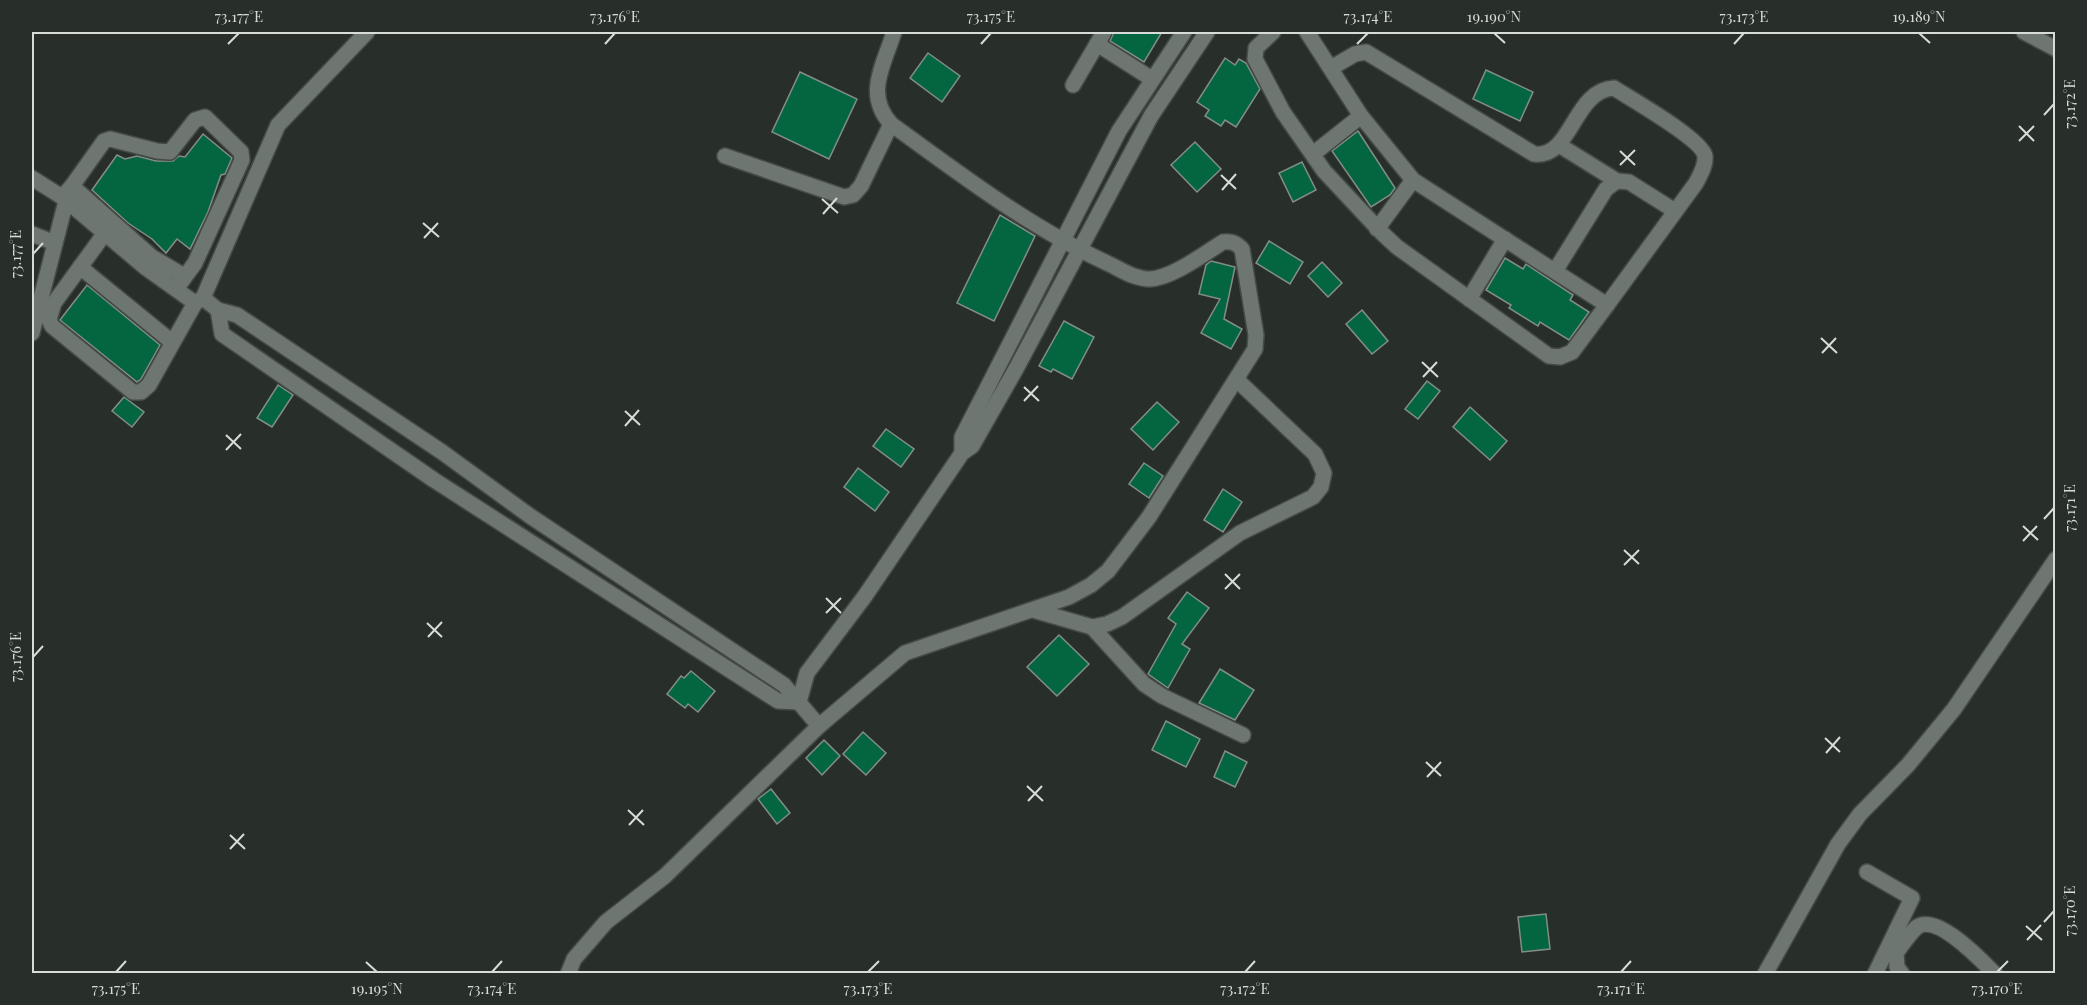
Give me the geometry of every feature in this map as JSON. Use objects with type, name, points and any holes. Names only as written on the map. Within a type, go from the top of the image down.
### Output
[{"type":"street","points":[[105,233],[54,303],[49,320],[52,326],[133,392],[141,392],[149,385],[172,342],[199,300],[278,125],[366,32]]},
{"type":"street","points":[[568,974],[574,959],[606,922],[665,876],[819,726],[905,653],[1069,597],[1091,585],[1108,571],[1149,517],[1255,349],[1256,335],[1242,249],[1236,244],[1231,241],[1223,242],[1165,276],[1150,279],[1136,277],[1079,250],[995,200],[891,124],[882,114],[876,89],[894,32]]},
{"type":"street","points":[[962,453],[962,437],[1119,131],[1184,32]]},
{"type":"street","points":[[799,702],[807,673],[865,596],[962,453],[972,446],[1017,368],[1136,142],[1207,32]]},
{"type":"street","points":[[1273,32],[1256,48],[1255,59],[1283,112],[1324,171],[1377,229],[1397,247],[1549,356],[1560,357],[1572,352],[1675,212],[1703,170],[1705,156],[1685,133],[1614,88],[1606,88],[1596,94],[1584,106],[1559,145],[1552,152],[1543,156],[1534,154],[1366,52],[1355,54],[1331,68]]},
{"type":"street","points":[[1307,32],[1361,116],[1413,180],[1607,304]]},
{"type":"street","points":[[2025,32],[2055,49]]},
{"type":"street","points":[[1073,85],[1100,38],[1152,79]]},
{"type":"street","points":[[1313,154],[1361,116]]},
{"type":"street","points":[[32,333],[67,195],[104,141],[110,139],[170,152],[195,120],[205,117],[241,152],[242,156],[195,263],[180,283]]},
{"type":"street","points":[[725,156],[844,197],[853,195],[861,186],[891,124]]},
{"type":"street","points":[[1119,131],[1136,142]]},
{"type":"street","points":[[1559,145],[1617,181],[1629,182],[1675,212]]},
{"type":"street","points":[[32,178],[67,195],[152,257],[199,300],[218,310],[237,315],[784,685],[819,726]]},
{"type":"street","points":[[1377,229],[1413,180]]},
{"type":"street","points":[[1556,271],[1606,189],[1617,181]]},
{"type":"street","points":[[67,195],[105,233],[146,268],[180,283]]},
{"type":"street","points":[[32,234],[55,243]]},
{"type":"street","points":[[1468,298],[1506,239]]},
{"type":"street","points":[[80,267],[172,342]]},
{"type":"street","points":[[218,310],[222,334],[434,480],[778,701],[799,702]]},
{"type":"street","points":[[1003,360],[1017,368]]},
{"type":"street","points":[[1033,610],[1092,627],[1107,624],[1122,617],[1240,533],[1313,497],[1321,487],[1324,473],[1315,454],[1237,380]]},
{"type":"street","points":[[1766,974],[1838,844],[1860,814],[1908,765],[1954,709],[2055,559]]},
{"type":"street","points":[[1092,627],[1144,684],[1162,696],[1243,735]]},
{"type":"street","points":[[1867,872],[1912,898],[1875,974]]},
{"type":"street","points":[[1902,974],[1897,967],[1896,953],[1918,926],[1929,924],[1954,936],[1995,974]]},
{"type":"building","points":[[1114,32],[1162,32],[1144,62],[1110,41]]},
{"type":"building","points":[[928,53],[960,76],[942,102],[910,78]]},
{"type":"building","points":[[1225,58],[1235,65],[1239,59],[1246,63],[1260,89],[1236,127],[1225,120],[1221,126],[1205,116],[1209,110],[1197,102]]},
{"type":"building","points":[[1486,70],[1533,92],[1520,121],[1473,99]]},
{"type":"building","points":[[800,72],[857,99],[829,159],[772,132]]},
{"type":"building","points":[[1358,131],[1395,188],[1390,195],[1371,207],[1332,151]]},
{"type":"building","points":[[203,134],[232,158],[225,174],[221,175],[208,212],[190,249],[177,239],[166,253],[92,190],[117,155],[125,159],[137,156],[156,161],[173,161],[179,156],[185,157]]},
{"type":"building","points":[[1195,142],[1221,169],[1197,192],[1171,165]]},
{"type":"building","points":[[1302,162],[1316,190],[1293,202],[1279,173]]},
{"type":"building","points":[[1000,215],[1035,236],[994,321],[957,303]]},
{"type":"building","points":[[1269,241],[1303,262],[1290,284],[1256,263]]},
{"type":"building","points":[[1505,258],[1523,269],[1526,264],[1573,295],[1570,300],[1589,312],[1569,340],[1540,322],[1538,326],[1509,308],[1511,305],[1486,290]]},
{"type":"building","points":[[1211,261],[1235,267],[1224,319],[1242,329],[1231,349],[1201,333],[1220,299],[1199,294],[1206,265]]},
{"type":"building","points":[[1322,262],[1342,283],[1328,297],[1308,276]]},
{"type":"building","points":[[87,285],[160,345],[141,379],[137,382],[60,320]]},
{"type":"building","points":[[1362,310],[1388,341],[1372,354],[1346,324]]},
{"type":"building","points":[[1064,321],[1094,337],[1072,379],[1053,369],[1051,372],[1039,366]]},
{"type":"building","points":[[1427,381],[1440,391],[1418,419],[1405,409]]},
{"type":"building","points":[[278,385],[293,395],[272,427],[257,418]]},
{"type":"building","points":[[124,397],[144,412],[132,427],[112,411]]},
{"type":"building","points":[[1157,402],[1179,422],[1153,450],[1131,429]]},
{"type":"building","points":[[1470,407],[1507,441],[1490,460],[1453,427]]},
{"type":"building","points":[[886,429],[914,449],[901,467],[873,446]]},
{"type":"building","points":[[1144,463],[1163,476],[1149,498],[1129,484]]},
{"type":"building","points":[[858,468],[889,492],[875,511],[844,487]]},
{"type":"building","points":[[1223,489],[1242,502],[1223,532],[1204,520]]},
{"type":"building","points":[[1187,592],[1209,608],[1182,644],[1190,649],[1168,688],[1148,674],[1176,624],[1168,618]]},
{"type":"building","points":[[1059,635],[1089,664],[1057,696],[1027,667]]},
{"type":"building","points":[[1220,669],[1254,690],[1235,720],[1199,703]]},
{"type":"building","points":[[691,671],[715,691],[698,712],[688,704],[685,708],[667,694],[681,676],[684,678]]},
{"type":"building","points":[[1166,721],[1200,739],[1186,767],[1152,750]]},
{"type":"building","points":[[863,732],[886,753],[866,775],[843,754]]},
{"type":"building","points":[[824,740],[840,756],[822,775],[806,758]]},
{"type":"building","points":[[1225,751],[1247,762],[1235,787],[1214,777]]},
{"type":"building","points":[[771,789],[790,813],[777,824],[758,799]]},
{"type":"building","points":[[1546,914],[1550,949],[1522,952],[1518,917]]}]
